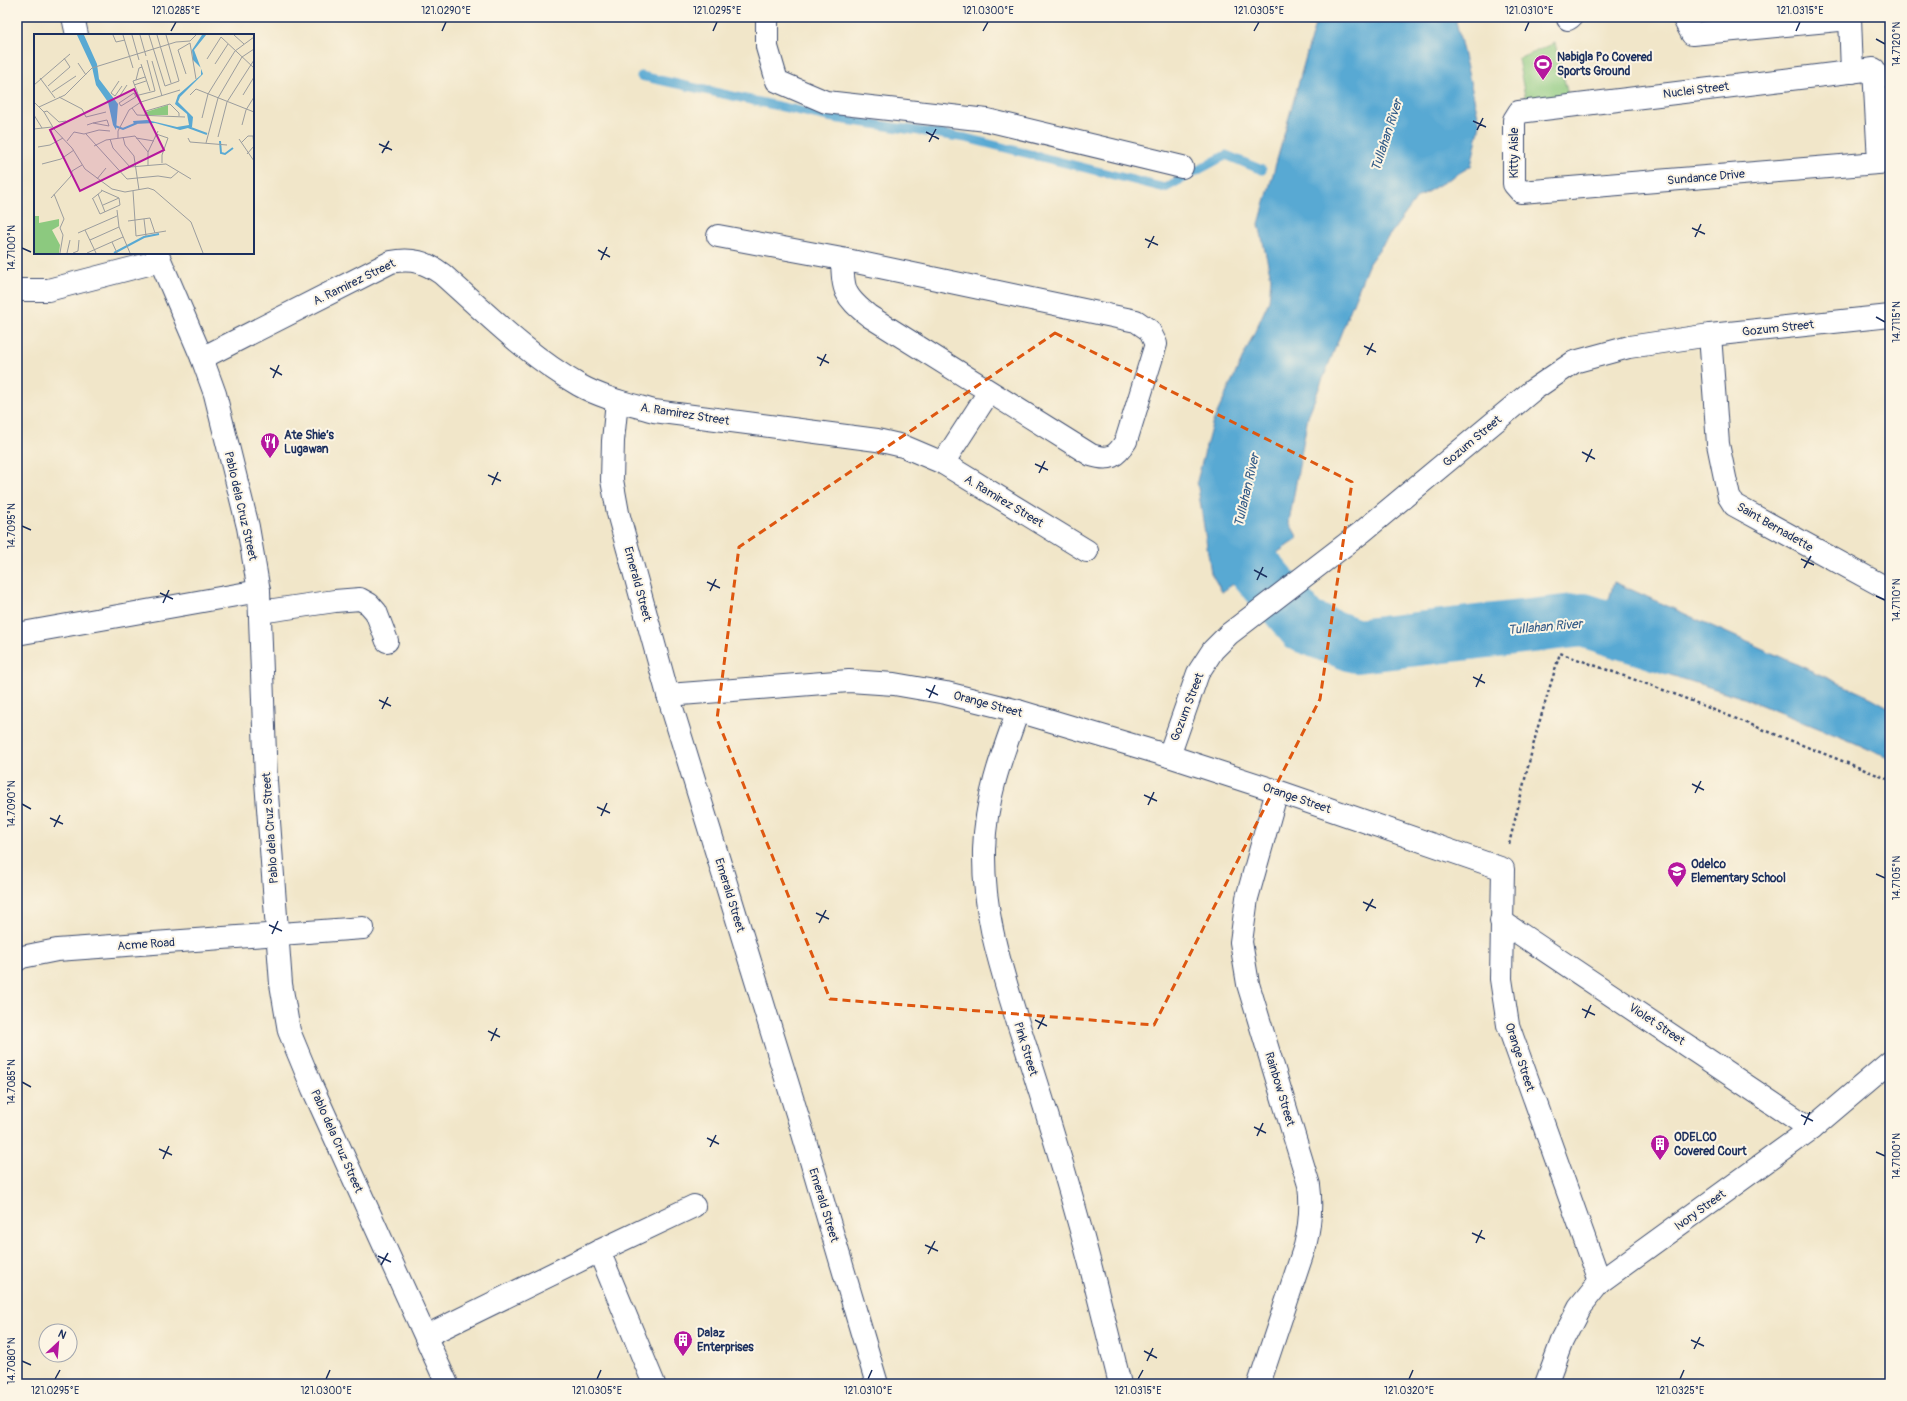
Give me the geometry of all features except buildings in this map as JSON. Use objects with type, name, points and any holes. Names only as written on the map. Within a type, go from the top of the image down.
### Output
[{"type":"street","points":[[73,17],[77,34]]},
{"type":"street","points":[[767,17],[767,47],[777,81],[826,102],[987,120],[1182,167]]},
{"type":"street","points":[[1683,17],[1692,34],[1850,18],[1852,72]]},
{"type":"street","name":"Nuclei Street","points":[[1519,112],[1874,69],[1884,162]]},
{"type":"street","name":"Kitty Aisle","points":[[1519,112],[1514,120],[1514,184],[1521,192]]},
{"type":"street","name":"Sundance Drive","points":[[1521,192],[1884,162]]},
{"type":"street","points":[[718,236],[842,259],[1136,320],[1149,330],[1156,344],[1126,441],[1113,457],[1102,458],[1091,455],[869,316],[854,304],[846,293],[842,280],[842,259]]},
{"type":"street","points":[[17,290],[48,290],[159,257]]},
{"type":"street","name":"Pablo dela Cruz Street","points":[[159,257],[202,358],[215,394],[248,526],[259,591],[266,781],[281,984],[289,1031],[313,1089],[447,1384]]},
{"type":"street","name":"A. Ramirez Street","points":[[202,358],[392,262],[416,260],[430,265],[442,274],[516,340],[549,366],[580,386],[617,401],[654,411],[877,440],[903,446],[943,463],[1087,551]]},
{"type":"street","name":"Gozum Street","points":[[1168,756],[1198,673],[1213,650],[1229,634],[1348,541],[1362,532],[1533,390],[1574,362],[1629,347],[1710,335],[1890,316]]},
{"type":"street","name":"Saint Bernadette","points":[[1710,335],[1718,444],[1729,497],[1734,505],[1888,584]]},
{"type":"street","points":[[943,463],[989,392]]},
{"type":"street","name":"Emerald Street","points":[[617,401],[613,441],[612,480],[618,513],[668,695],[801,1127],[878,1384]]},
{"type":"street","points":[[17,634],[259,591]]},
{"type":"street","points":[[260,612],[335,601],[360,599],[369,604],[376,612],[387,641]]},
{"type":"street","name":"Orange Street","points":[[668,695],[849,681],[894,684],[946,693],[1018,711],[1168,756],[1277,791],[1503,870],[1501,979],[1508,1025],[1600,1282]]},
{"type":"street","name":"Pink Street","points":[[1018,711],[996,769],[989,805],[984,849],[986,900],[995,948],[1067,1178],[1088,1254],[1120,1384]]},
{"type":"street","name":"Rainbow Street","points":[[1260,1384],[1305,1246],[1310,1225],[1312,1205],[1309,1185],[1248,984],[1241,942],[1247,898],[1277,791]]},
{"type":"street","name":"Violet Street","points":[[1502,921],[1811,1129]]},
{"type":"street","name":"Acme Road","points":[[17,960],[22,956],[57,950],[363,928]]},
{"type":"street","name":"Ivory Street","points":[[1546,1384],[1562,1341],[1579,1308],[1600,1282],[1811,1129],[1890,1062]]},
{"type":"street","points":[[426,1336],[694,1206]]},
{"type":"street","points":[[599,1251],[654,1384]]},
{"type":"path","points":[[1503,870],[1522,788],[1560,653],[1676,694],[1890,780]]},
{"type":"highlighted area","points":[[1055,333],[1352,482],[1320,699],[1154,1025],[830,999],[717,719],[739,547]]},
{"type":"green space","name":"Nabigla Po Covered Sports Ground","points":[[1555,43],[1570,103],[1527,107],[1518,59]]},
{"type":"water","points":[[1317,17],[1455,17],[1480,124],[1471,166],[1417,198],[1369,263],[1308,416],[1289,522],[1298,538],[1222,592],[1211,573],[1197,481],[1212,424],[1269,301],[1271,278],[1259,224]]},
{"type":"water","points":[[1614,582],[1872,698],[1890,708],[1890,759],[1855,743],[1744,698],[1594,651]]},
{"type":"waterway","points":[[641,76],[833,118],[966,138],[1165,188],[1226,155],[1262,170]]},
{"type":"waterway","name":"Tullahan River","points":[[1243,501],[1235,530],[1240,550],[1304,626],[1356,646],[1583,620],[1672,648]]},
{"type":"place","name":"Nabigla Po Covered Sports Ground","points":[[1543,81]]},
{"type":"place","name":"Ate Shie’s Lugawan","points":[[270,459]]},
{"type":"place","name":"Odelco Elementary School","points":[[1677,888]]},
{"type":"place","name":"ODELCO Covered Court","points":[[1660,1161]]},
{"type":"place","name":"Dalaz Enterprises","points":[[683,1357]]}]
